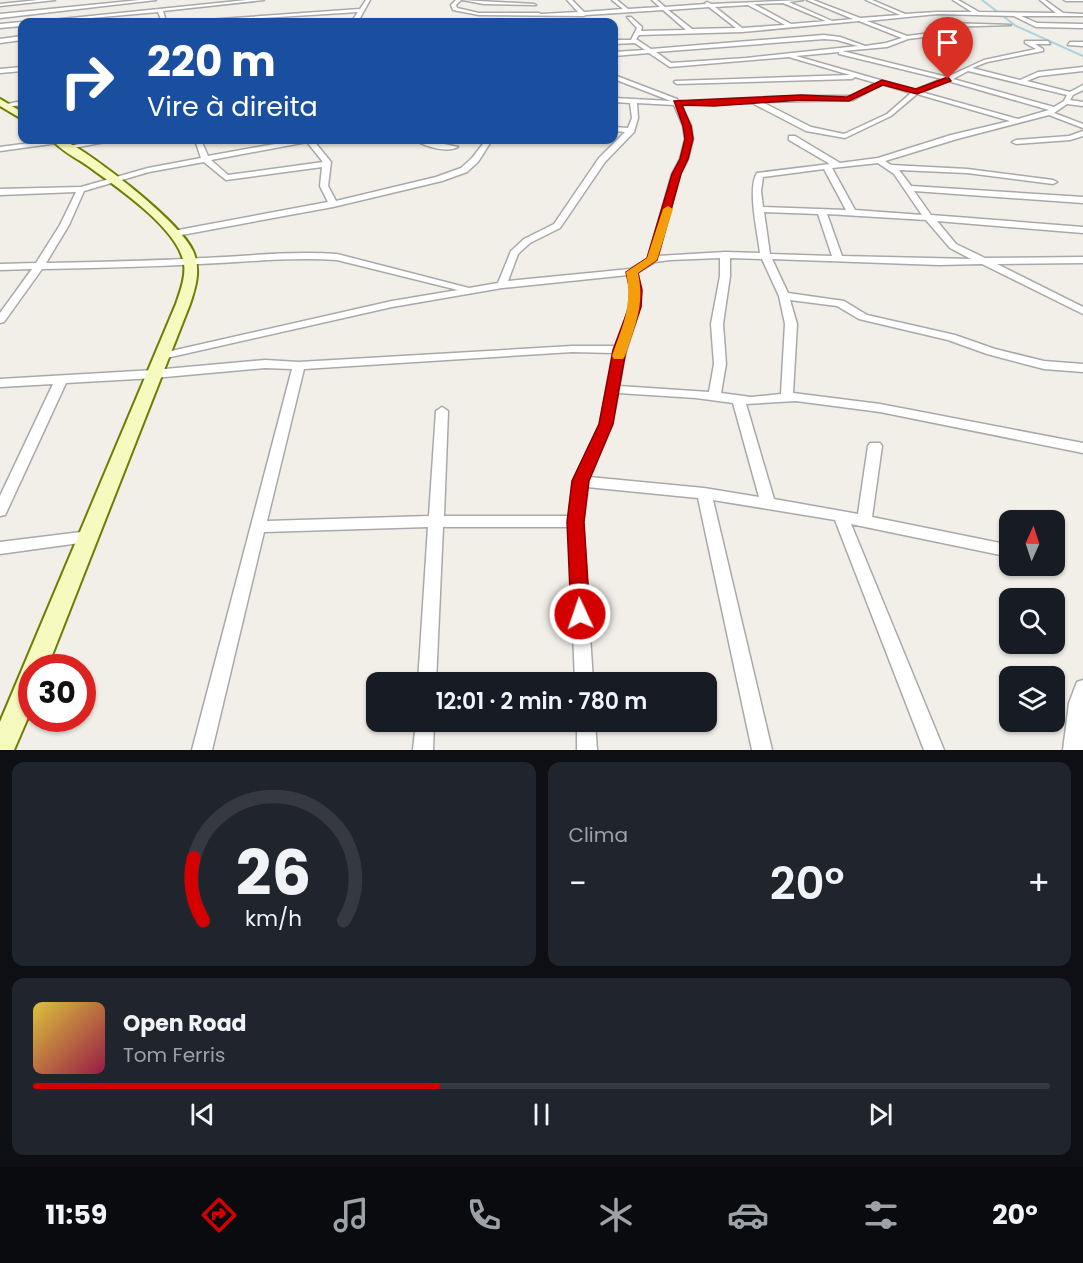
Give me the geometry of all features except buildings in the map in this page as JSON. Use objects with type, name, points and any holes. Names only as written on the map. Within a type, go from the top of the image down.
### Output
[{"type":"street","points":[[0,5],[53,0]]},
{"type":"street","points":[[0,16],[90,3],[154,0]]},
{"type":"street","points":[[100,18],[159,9],[262,0]]},
{"type":"street","points":[[357,18],[368,0]]},
{"type":"street","points":[[459,0],[453,5],[454,7],[467,13],[540,15],[629,15],[665,9],[801,0]]},
{"type":"street","points":[[464,0],[484,3],[532,2],[542,18]]},
{"type":"street","points":[[569,0],[584,15]]},
{"type":"street","points":[[614,0],[639,26],[633,37],[636,41],[662,57],[670,65],[677,81],[676,101],[687,126],[689,139],[684,159],[676,174],[652,260]]},
{"type":"street","points":[[654,0],[692,32]]},
{"type":"street","points":[[701,0],[711,5],[742,30]]},
{"type":"street","points":[[809,0],[907,38]]},
{"type":"street","points":[[868,0],[905,15]]},
{"type":"street","points":[[955,0],[977,13]]},
{"type":"street","points":[[1042,0],[1062,15]]},
{"type":"street","points":[[1066,0],[1083,0]]},
{"type":"street","points":[[782,1],[831,21]]},
{"type":"street","points":[[90,3],[93,18]]},
{"type":"street","points":[[747,3],[791,26]]},
{"type":"street","points":[[1006,6],[1013,14],[1036,25],[1083,26]]},
{"type":"street","points":[[1041,8],[1083,9]]},
{"type":"street","points":[[159,9],[162,18]]},
{"type":"street","points":[[239,18],[360,10]]},
{"type":"street","points":[[324,18],[325,12]]},
{"type":"street","points":[[637,33],[742,30],[905,15],[977,13],[1083,15]]},
{"type":"street","points":[[0,26],[18,24]]},
{"type":"street","points":[[670,65],[790,56],[887,45],[907,38],[940,33],[942,32],[940,27],[944,25],[1008,25]]},
{"type":"street","points":[[618,54],[824,37],[850,41],[866,47]]},
{"type":"street","points":[[0,40],[18,38]]},
{"type":"street","points":[[618,42],[636,41]]},
{"type":"street","points":[[754,100],[809,129],[845,136],[889,115],[917,91],[982,62],[1041,50],[1026,42],[1047,43]]},
{"type":"street","points":[[1070,44],[1083,44]]},
{"type":"street","points":[[831,50],[998,93],[1052,111],[1083,126]]},
{"type":"street","points":[[790,56],[1016,121]]},
{"type":"street","points":[[0,71],[18,69]]},
{"type":"street","points":[[968,69],[1071,94]]},
{"type":"street","points":[[998,93],[1038,74],[1083,69]]},
{"type":"street","points":[[677,81],[835,79],[859,76]]},
{"type":"street","points":[[618,79],[676,101]]},
{"type":"street","points":[[618,100],[849,99],[882,82]]},
{"type":"street","points":[[787,398],[791,324],[784,296],[765,256],[757,180],[760,175],[879,160],[1052,111],[1066,102],[1071,94],[1083,87]]},
{"type":"street","points":[[502,285],[514,253],[527,241],[556,226],[596,168],[631,130],[634,118],[633,101]]},
{"type":"street","points":[[1066,102],[1083,104]]},
{"type":"street","points":[[3,104],[18,103]]},
{"type":"street","points":[[3,104],[18,113]]},
{"type":"street","points":[[618,129],[631,130]]},
{"type":"street","points":[[1016,142],[1070,138],[1083,133]]},
{"type":"street","points":[[792,138],[840,166]]},
{"type":"street","points":[[0,149],[44,144]]},
{"type":"street","points":[[41,654],[183,304],[191,262],[176,233],[114,180],[64,144]]},
{"type":"street","points":[[199,144],[205,159],[222,176],[231,178],[326,164]]},
{"type":"street","points":[[0,192],[81,189],[148,170],[286,144]]},
{"type":"street","points":[[311,144],[327,162],[324,186],[333,204]]},
{"type":"street","points":[[431,144],[454,147]]},
{"type":"street","points":[[176,233],[393,191],[464,170],[475,160],[486,144]]},
{"type":"street","points":[[879,160],[892,167],[928,217],[953,246],[1083,311]]},
{"type":"street","points":[[827,167],[852,213]]},
{"type":"street","points":[[892,167],[966,171],[1053,182]]},
{"type":"street","points":[[909,188],[1083,200]]},
{"type":"street","points":[[0,320],[40,266],[66,224],[81,189]]},
{"type":"street","points":[[760,209],[928,217],[1083,230]]},
{"type":"street","points":[[821,211],[838,259]]},
{"type":"street","points":[[0,267],[191,262],[318,255],[337,257],[471,290]]},
{"type":"street","points":[[714,396],[720,364],[717,324],[725,276],[725,255]]},
{"type":"street","points":[[162,356],[392,304],[502,285],[632,272],[652,260],[725,255],[981,262],[1083,260]]},
{"type":"street","points":[[584,672],[576,522],[580,481],[606,424],[620,350],[635,307],[636,290],[632,272]]},
{"type":"street","points":[[784,296],[840,303],[863,317],[951,337],[991,352],[1044,365],[1083,368]]},
{"type":"street","points":[[0,382],[154,374],[266,364],[299,366],[572,349],[620,350]]},
{"type":"street","points":[[202,750],[299,366]]},
{"type":"street","points":[[0,511],[61,380]]},
{"type":"street","points":[[612,389],[714,396],[738,400],[815,399],[880,408],[1083,448]]},
{"type":"street","points":[[738,400],[768,504]]},
{"type":"street","points":[[427,672],[442,411]]},
{"type":"street","points":[[864,521],[875,446]]},
{"type":"street","points":[[580,481],[704,493],[841,516],[999,550]]},
{"type":"street","points":[[704,493],[762,750]]},
{"type":"street","points":[[841,516],[934,750]]},
{"type":"street","points":[[260,527],[435,521],[576,522]]},
{"type":"street","points":[[0,548],[89,537]]},
{"type":"street","points":[[1073,750],[1077,703],[1083,688]]},
{"type":"street","points":[[1,750],[18,709]]},
{"type":"street","points":[[423,750],[424,732]]},
{"type":"street","points":[[586,732],[587,750]]},
{"type":"waterway","points":[[982,0],[1016,26],[1083,56]]},
{"type":"slow traffic","points":[[618,356],[635,307],[636,290],[632,272],[652,260],[668,209]]},
{"type":"route","points":[[580,614],[576,522],[580,481],[606,424],[620,350],[635,307],[636,290],[632,272],[652,260],[676,174],[684,159],[689,139],[687,126],[677,103],[714,104],[801,98],[849,99],[882,82],[917,91],[948,79]]}]
